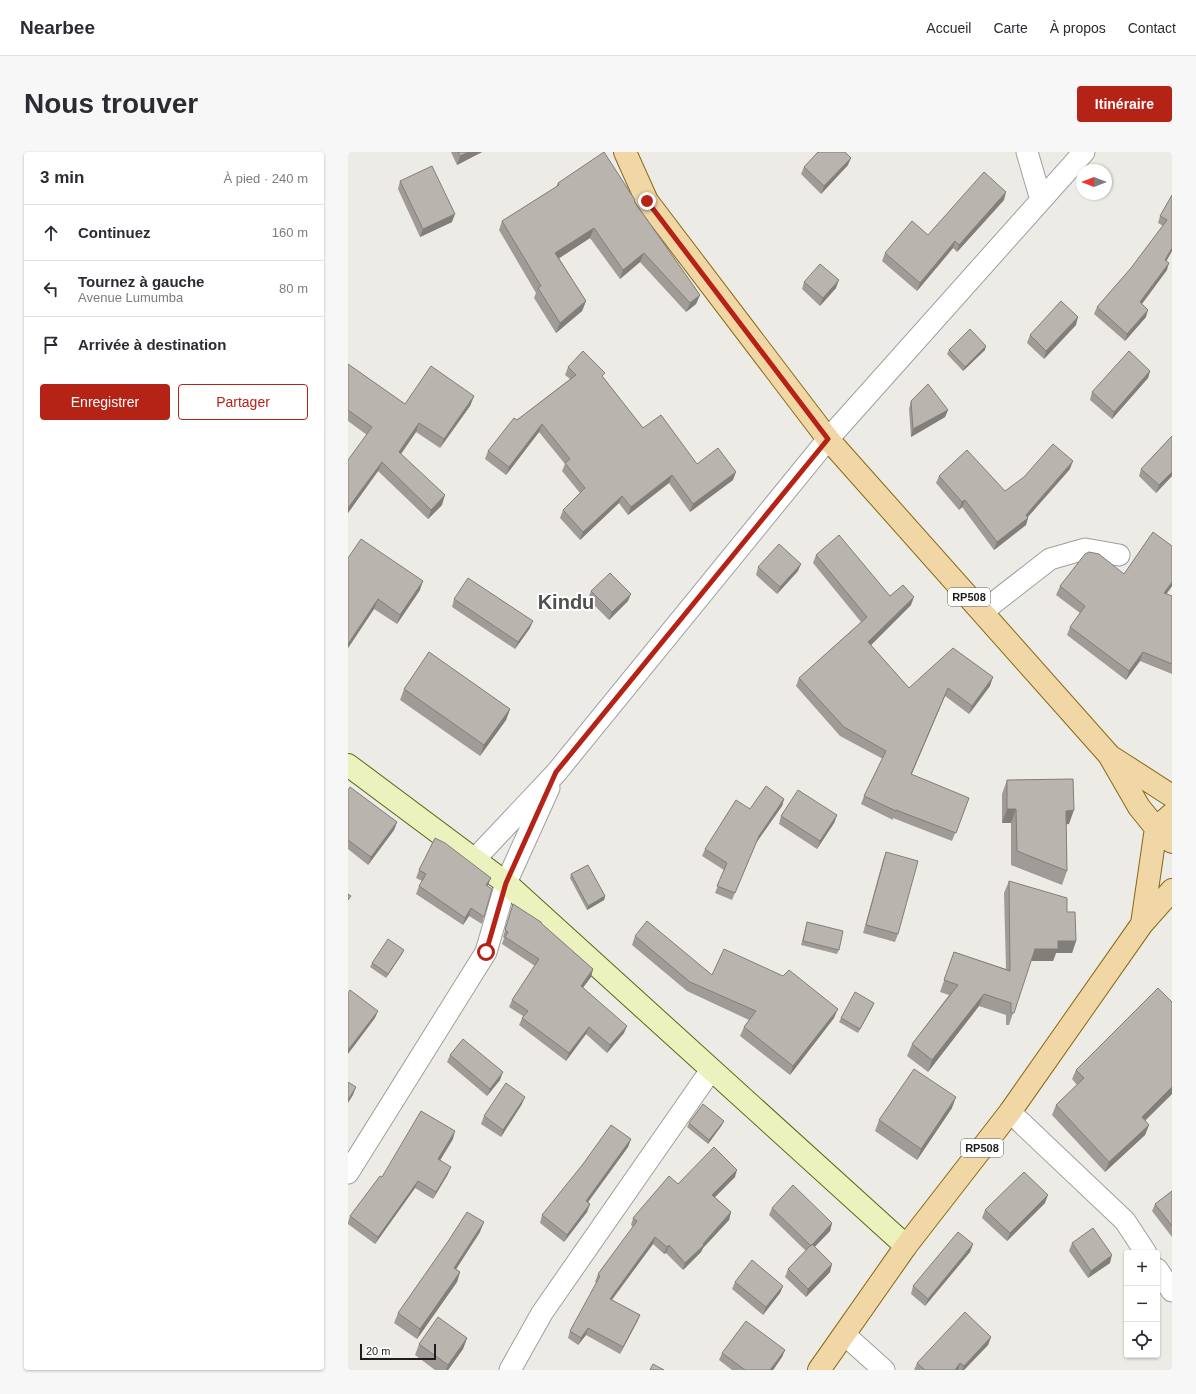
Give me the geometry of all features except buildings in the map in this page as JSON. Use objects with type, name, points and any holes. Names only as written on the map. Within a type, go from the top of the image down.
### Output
[{"type":"main road","points":[[625,152],[647,201],[828,439]]},
{"type":"main road","name":"RP508","points":[[828,439],[1109,755],[1139,806],[1167,828],[1142,924]]},
{"type":"main road","name":"RP508","points":[[1109,755],[1172,796]]},
{"type":"main road","name":"RP508","points":[[819,1370],[906,1246],[1010,1112],[1142,924],[1172,890]]},
{"type":"street","points":[[1027,152],[1041,200]]},
{"type":"street","points":[[474,860],[556,772],[828,439],[1084,152]]},
{"type":"street","points":[[982,612],[1050,559],[1086,549],[1119,555]]},
{"type":"street","points":[[348,765],[506,883],[906,1246]]},
{"type":"street","points":[[348,1173],[486,952],[506,883],[556,772]]},
{"type":"street","points":[[510,1370],[542,1313],[711,1070]]},
{"type":"street","points":[[1010,1112],[1125,1221],[1144,1250]]},
{"type":"street","points":[[1160,1274],[1172,1292]]},
{"type":"street","points":[[845,1335],[884,1370]]},
{"type":"district","name":"Kindu","points":[[566,602]]},
{"type":"route","points":[[486,952],[506,883],[556,772],[828,439],[647,201]]}]
